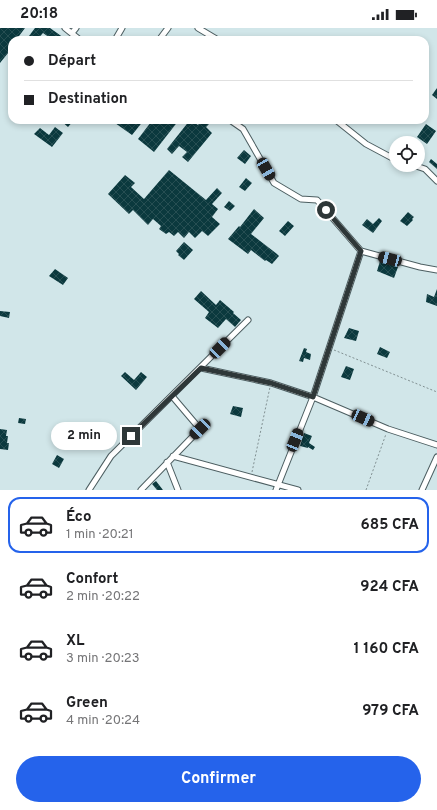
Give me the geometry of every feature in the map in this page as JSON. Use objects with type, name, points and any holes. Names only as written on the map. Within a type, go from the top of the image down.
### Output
[{"type":"street","points":[[65,28],[75,36]]},
{"type":"street","points":[[72,34],[76,28]]},
{"type":"street","points":[[198,28],[211,36]]},
{"type":"street","points":[[235,124],[242,129],[274,183],[301,199],[317,200],[361,251],[420,267],[437,270]]},
{"type":"street","points":[[341,124],[366,144],[389,156]]},
{"type":"street","points":[[425,169],[437,181]]},
{"type":"street","points":[[276,490],[313,397],[361,251]]},
{"type":"street","points":[[89,490],[111,456],[248,320]]},
{"type":"street","points":[[201,368],[271,383],[313,397],[388,429],[437,446]]},
{"type":"street","points":[[141,490],[200,429],[172,396]]},
{"type":"street","points":[[174,456],[298,490]]},
{"type":"street","points":[[422,490],[437,457]]},
{"type":"street","points":[[167,462],[178,490]]},
{"type":"path","points":[[329,348],[437,392]]},
{"type":"path","points":[[251,476],[271,383]]},
{"type":"path","points":[[366,490],[388,429]]},
{"type":"building","points":[[0,28],[25,28],[19,36],[8,36],[8,53],[0,63]]},
{"type":"building","points":[[35,28],[50,28],[61,36],[47,36],[43,33],[40,36],[29,36]]},
{"type":"building","points":[[437,88],[437,99],[432,95]]},
{"type":"building","points":[[116,124],[141,124],[132,135]]},
{"type":"building","points":[[149,124],[176,124],[154,152],[138,139]]},
{"type":"building","points":[[187,124],[209,124],[206,127],[212,133],[188,162],[182,157],[187,152],[179,146],[172,154],[167,149]]},
{"type":"building","points":[[426,124],[436,131],[427,144],[425,143],[425,136],[418,136]]},
{"type":"building","points":[[55,127],[63,133],[52,147],[34,134],[40,128],[49,135]]},
{"type":"building","points":[[244,150],[251,156],[245,164],[237,158]]},
{"type":"building","points":[[431,159],[437,164],[437,169],[429,162]]},
{"type":"building","points":[[169,170],[206,200],[217,188],[222,193],[212,204],[218,209],[212,217],[220,224],[208,236],[202,231],[195,238],[189,232],[184,238],[178,232],[174,236],[169,232],[166,234],[159,229],[161,226],[153,219],[148,225],[133,210],[129,214],[108,194],[125,175],[135,183],[131,187],[144,199]]},
{"type":"building","points":[[246,178],[252,183],[245,191],[239,187]]},
{"type":"building","points":[[229,201],[235,206],[230,211],[224,207]]},
{"type":"building","points":[[254,209],[264,218],[251,234],[279,256],[272,264],[266,260],[265,261],[251,250],[248,254],[228,239],[239,226],[240,227]]},
{"type":"building","points":[[408,212],[414,217],[407,226],[400,221]]},
{"type":"building","points":[[379,218],[382,221],[373,233],[362,225],[367,219],[373,224]]},
{"type":"building","points":[[288,221],[294,226],[285,236],[279,231]]},
{"type":"building","points":[[184,242],[193,250],[184,260],[176,251]]},
{"type":"building","points":[[380,261],[398,267],[394,278],[377,271]]},
{"type":"building","points":[[55,269],[68,278],[63,285],[49,276]]},
{"type":"building","points":[[437,289],[437,306],[426,302],[427,294],[434,297]]},
{"type":"building","points":[[201,291],[216,305],[220,300],[234,312],[233,313],[241,320],[235,327],[226,319],[218,328],[205,318],[209,312],[194,299]]},
{"type":"building","points":[[0,311],[10,312],[9,318],[0,316]]},
{"type":"building","points":[[349,328],[359,331],[356,341],[344,338]]},
{"type":"building","points":[[380,347],[390,352],[387,358],[377,354]]},
{"type":"building","points":[[304,348],[307,349],[306,352],[311,354],[310,360],[304,358],[303,362],[299,361]]},
{"type":"building","points":[[346,366],[354,369],[350,380],[341,377]]},
{"type":"building","points":[[125,372],[134,380],[141,372],[147,377],[136,390],[121,376]]},
{"type":"building","points":[[233,406],[243,408],[241,417],[230,414]]},
{"type":"building","points":[[19,418],[26,419],[25,424],[18,423]]},
{"type":"building","points":[[0,429],[7,430],[7,443],[9,443],[8,450],[0,449]]},
{"type":"building","points":[[304,433],[312,436],[309,443],[315,447],[313,450],[308,447],[300,446]]},
{"type":"building","points":[[57,455],[64,459],[59,468],[52,464]]},
{"type":"building","points":[[156,481],[163,490],[157,490],[152,484]]},
{"type":"route","points":[[131,436],[201,368],[271,383],[313,397],[361,251],[326,210]]}]
